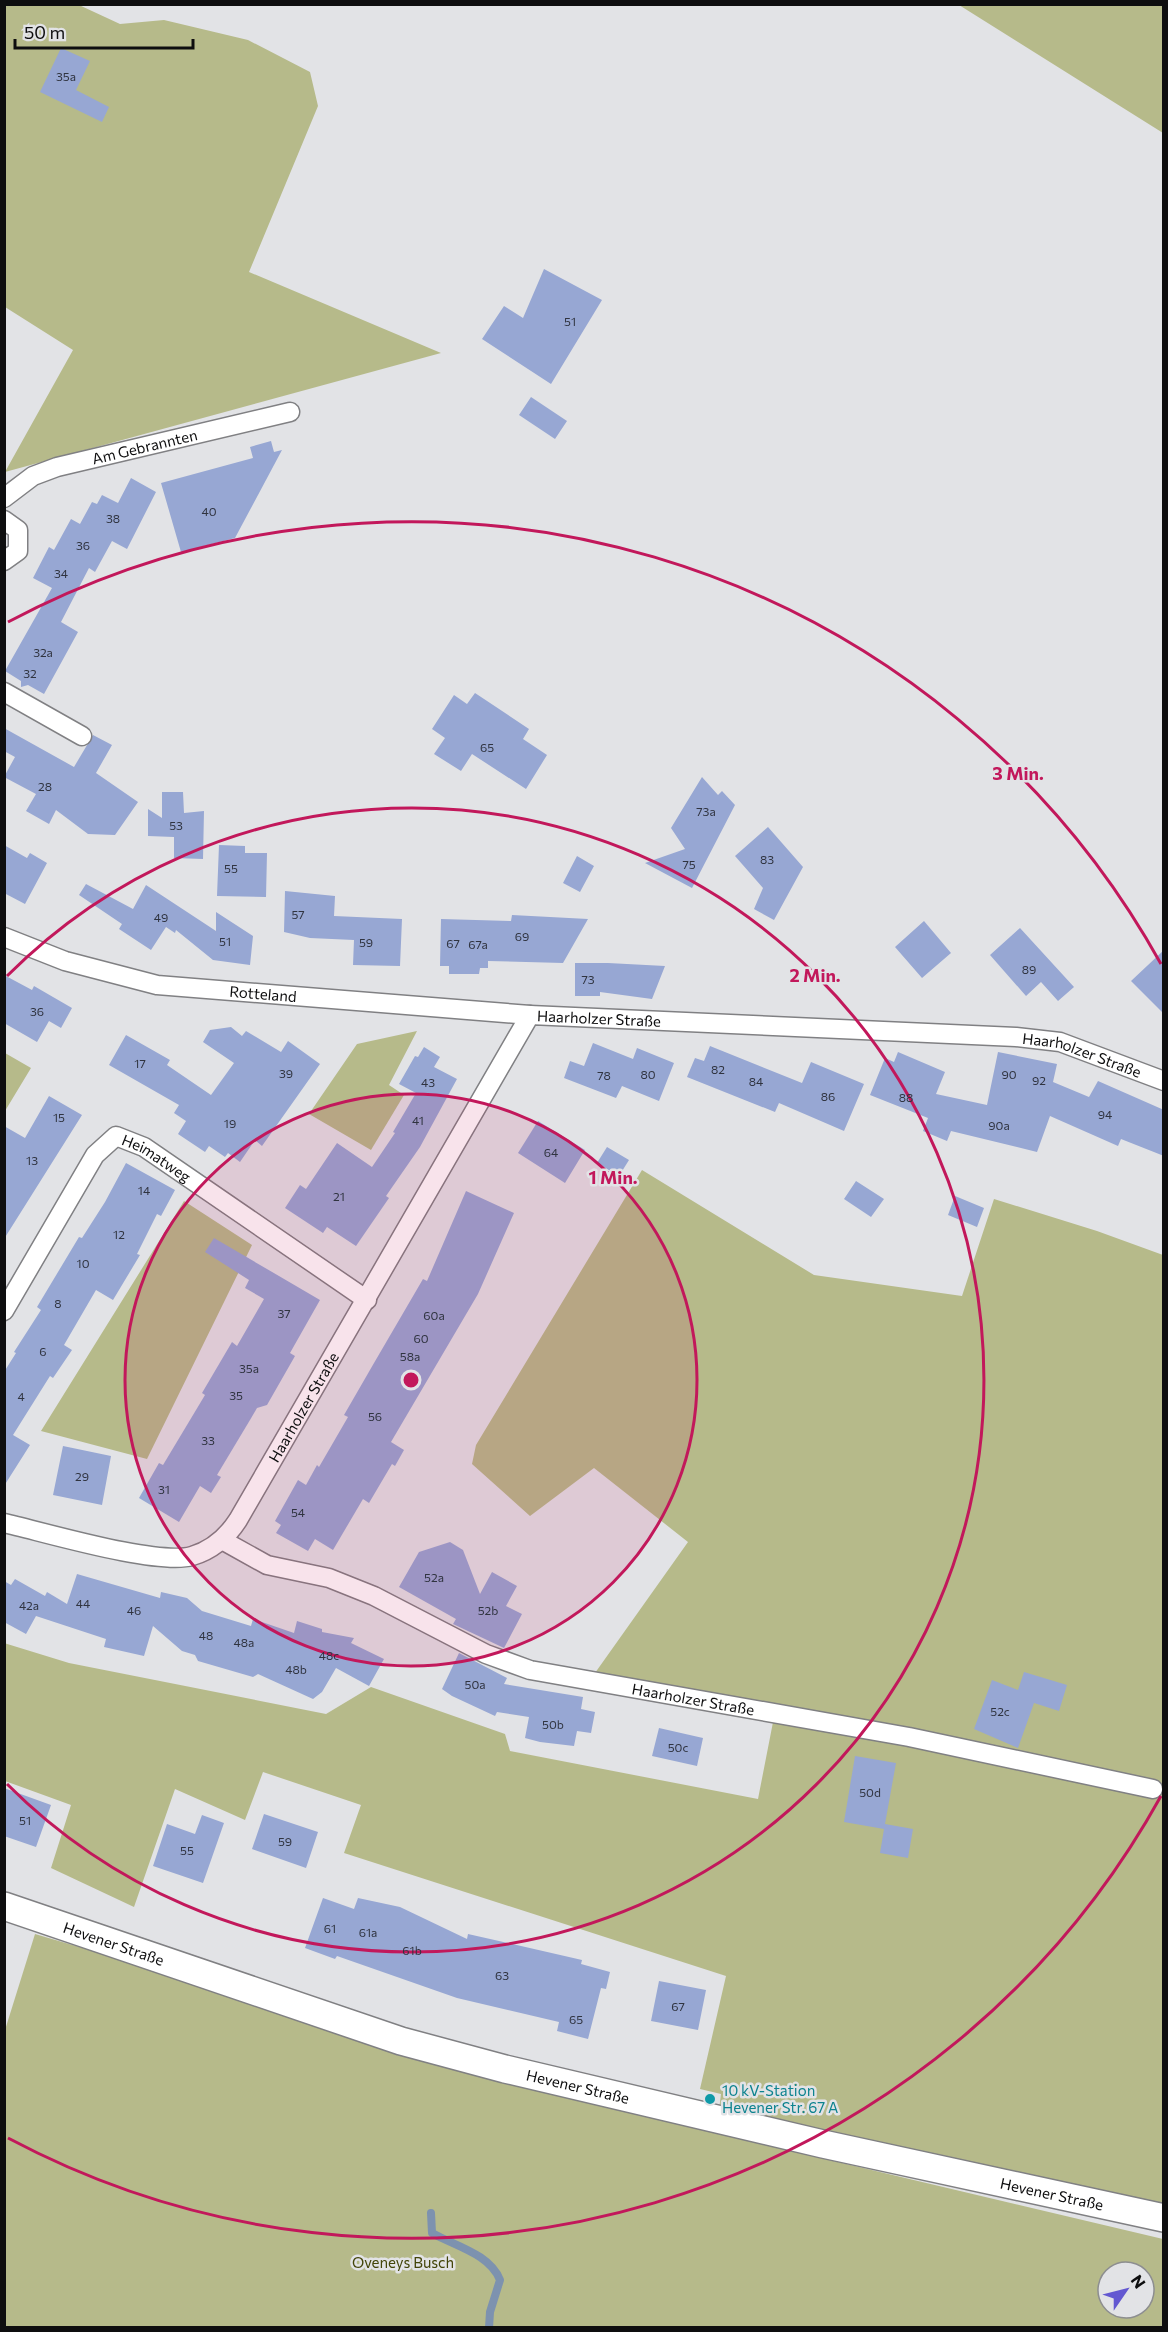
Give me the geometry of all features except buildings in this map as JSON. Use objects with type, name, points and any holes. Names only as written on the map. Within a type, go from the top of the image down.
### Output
[{"type":"street","name":"Am Gebrannten","points":[[4,498],[33,476],[57,467],[290,412]]},
{"type":"street","points":[[4,520],[18,530],[20,542],[18,551],[4,561]]},
{"type":"street","points":[[4,692],[82,736]]},
{"type":"street","name":"Rotteland","points":[[4,937],[65,961],[157,985],[530,1015]]},
{"type":"street","name":"Haarholzer Straße","points":[[4,1523],[173,1559],[206,1551],[222,1540],[238,1520],[530,1015],[1016,1037],[1068,1044],[1164,1081]]},
{"type":"street","name":"Heimatweg","points":[[4,1311],[94,1155],[116,1136],[144,1147],[367,1300]]},
{"type":"street","name":"Haarholzer Straße","points":[[222,1540],[267,1565],[329,1578],[374,1596],[486,1654],[530,1670],[862,1728],[1153,1789]]},
{"type":"street","name":"Hevener Straße","points":[[4,1906],[401,2041],[505,2069],[823,2144],[1164,2218]]},
{"type":"green space","points":[[5,5],[79,5],[120,24],[164,20],[248,40],[310,72],[318,106],[249,272],[441,353],[5,472],[73,350],[5,307]]},
{"type":"green space","points":[[959,5],[1163,5],[1163,133]]},
{"type":"green space","points":[[417,1031],[389,1085],[404,1095],[371,1150],[309,1114],[357,1044]]},
{"type":"green space","points":[[5,1053],[31,1068],[5,1111]]},
{"type":"green space","points":[[642,1170],[814,1275],[962,1296],[994,1199],[1097,1231],[1163,1255],[1163,2207],[719,2110],[721,2094],[700,2089],[726,1976],[344,1853],[361,1805],[263,1772],[245,1820],[175,1789],[134,1907],[51,1868],[71,1805],[5,1781],[4,1643],[69,1663],[326,1714],[371,1687],[505,1734],[510,1751],[758,1799],[774,1717],[595,1673],[688,1542],[594,1468],[530,1516],[472,1464],[476,1445]]},
{"type":"green space","points":[[184,1201],[252,1245],[147,1459],[41,1431]]},
{"type":"green space","name":"Oveneys Busch","points":[[35,1934],[690,2127],[1163,2239],[1163,2327],[5,2328],[5,2030]]},
{"type":"waterway","points":[[431,2213],[432,2233],[480,2257],[495,2271],[500,2280],[490,2312],[489,2328]]},
{"type":"place","name":"10 kV-Station Hevener Str. 67 A","points":[[710,2099]]}]
